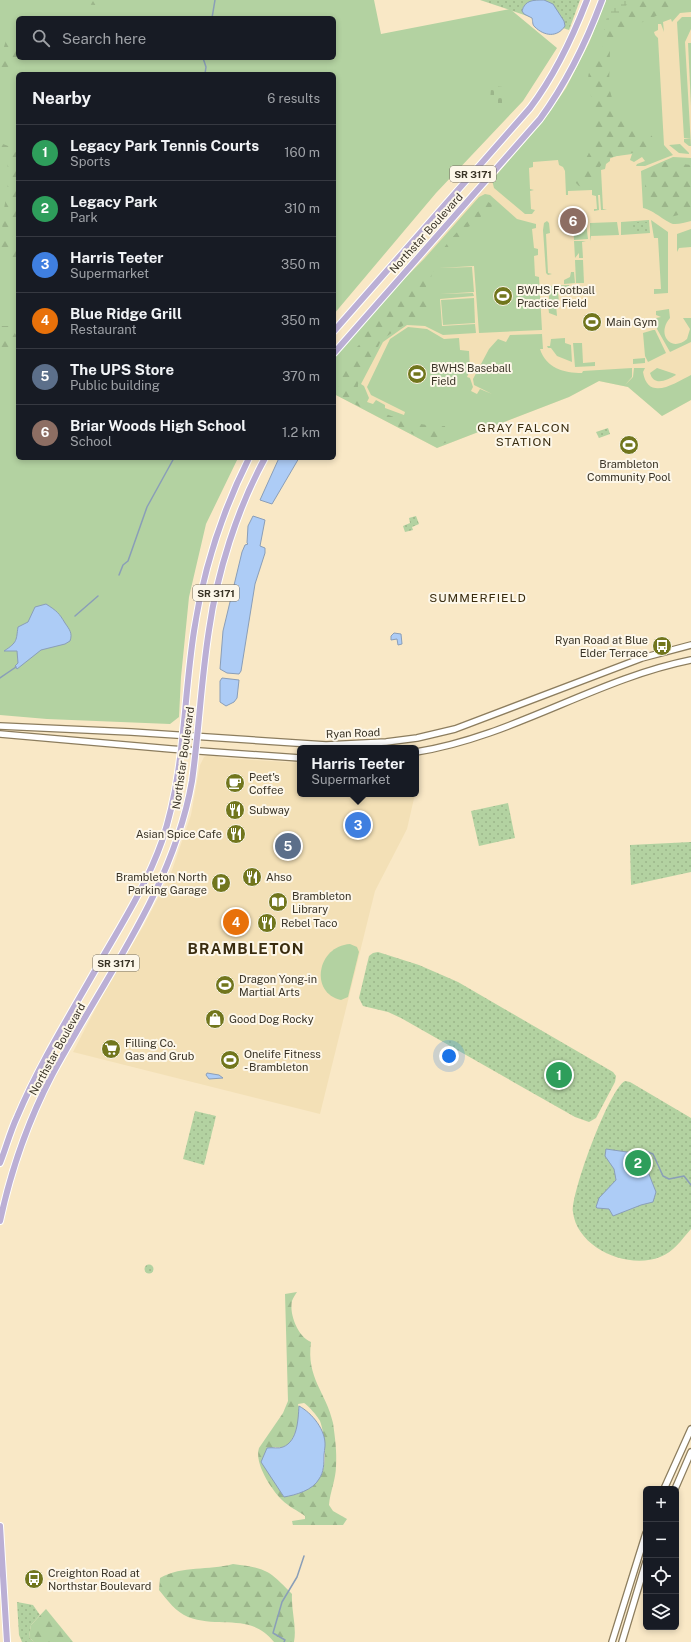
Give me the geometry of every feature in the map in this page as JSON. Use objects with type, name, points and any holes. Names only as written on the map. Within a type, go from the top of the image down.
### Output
[{"type":"main road","name":"Northstar Boulevard","points":[[336,329],[530,108],[547,84],[568,46],[587,0]]},
{"type":"main road","name":"Northstar Boulevard","points":[[336,351],[540,119],[557,95],[576,63],[602,0]]},
{"type":"main road","name":"Northstar Boulevard","points":[[0,1163],[14,1124],[31,1087],[155,860],[175,796],[182,749],[194,632],[204,582],[219,530],[248,460]]},
{"type":"main road","name":"Northstar Boulevard","points":[[0,1220],[14,1168],[38,1105],[58,1066],[155,894],[168,866],[188,805],[196,750],[209,630],[218,583],[245,502],[264,460]]},
{"type":"main road","name":"Ryan Road","points":[[0,726],[346,745],[417,738],[479,721],[642,658],[691,645]]},
{"type":"main road","points":[[419,751],[476,737],[626,679],[691,660]]},
{"type":"main road","points":[[0,734],[297,758]]},
{"type":"main road","points":[[665,1486],[691,1429]]},
{"type":"main road","points":[[676,1486],[691,1452]]},
{"type":"main road","points":[[0,1526],[7,1642]]},
{"type":"main road","points":[[612,1642],[643,1543]]},
{"type":"main road","points":[[622,1642],[643,1572]]},
{"type":"shaded area","points":[[606,0],[691,0],[691,400],[662,416],[628,387],[599,381],[569,397],[437,448],[336,395],[336,355],[535,130],[559,98],[577,67]]},
{"type":"shaded area","points":[[210,754],[223,758],[297,763],[297,797],[414,797],[407,829],[375,891],[320,1114],[73,1052],[109,983],[144,925],[171,873],[191,815],[200,765],[204,757]]},
{"type":"green space","points":[[0,0],[374,0],[381,34],[510,9],[557,48],[523,101],[436,193],[336,312],[336,72],[16,72],[16,460],[237,460],[206,524],[189,597],[181,677],[179,717],[170,724],[47,719],[0,715]]},
{"type":"green space","points":[[79,0],[109,0],[107,3],[96,5]]},
{"type":"green space","points":[[480,0],[580,0],[569,30]]},
{"type":"green space","points":[[606,0],[691,0],[691,12],[680,13],[672,22],[671,19],[663,22],[664,32],[661,24],[658,24],[658,30],[654,32],[658,38],[664,145],[673,155],[645,166],[636,166],[637,164],[645,161],[642,157],[634,162],[630,160],[632,154],[610,157],[610,161],[606,164],[605,169],[601,170],[603,209],[607,210],[601,210],[600,195],[598,195],[599,210],[594,211],[594,209],[597,209],[596,196],[592,195],[592,190],[568,191],[568,195],[566,195],[565,171],[563,167],[559,165],[558,160],[533,162],[533,167],[529,168],[530,189],[534,190],[530,191],[531,209],[535,210],[532,214],[525,214],[494,188],[492,180],[544,120],[566,88],[589,43]]},
{"type":"green space","points":[[614,0],[630,0],[617,19],[604,30],[604,25]]},
{"type":"green space","points":[[630,0],[683,0],[656,16],[623,31],[610,50],[609,87],[617,110],[623,117],[652,136],[653,141],[647,151],[620,155],[607,160],[602,164],[594,182],[589,188],[579,186],[575,182],[576,177],[588,154],[594,133],[592,98],[588,83],[588,75],[604,44],[611,24]]},
{"type":"green space","points":[[682,17],[691,17],[691,29],[685,42],[691,138],[684,138],[677,22]]},
{"type":"green space","points":[[8,34],[16,39],[16,60],[22,60],[22,63],[0,69],[0,52],[3,50]]},
{"type":"green space","points":[[688,43],[691,43],[691,106]]},
{"type":"green space","points":[[491,86],[503,87],[502,105],[490,104]]},
{"type":"green space","points":[[691,138],[691,146],[689,146],[684,142],[684,139]]},
{"type":"green space","points":[[0,143],[11,147],[16,153],[16,226],[13,236],[8,243],[16,246],[16,260],[10,261],[0,256],[0,238],[4,238],[2,223],[8,188],[8,170],[4,154],[0,154]]},
{"type":"green space","points":[[680,144],[689,154],[679,153],[669,145]]},
{"type":"green space","points":[[673,157],[691,158],[691,221],[675,224],[672,224],[652,211],[643,208],[641,171]]},
{"type":"green space","points":[[665,162],[691,165],[691,212],[670,217],[658,208],[649,198],[645,186],[648,170]]},
{"type":"green space","points":[[485,194],[490,195],[517,219],[536,224],[536,228],[532,229],[534,248],[538,249],[538,255],[534,256],[535,276],[539,277],[542,330],[479,333],[474,266],[439,268],[472,267],[474,292],[440,294],[473,293],[474,296],[440,299],[442,326],[475,324],[476,333],[443,335],[425,326],[407,325],[383,342],[361,384],[364,386],[369,398],[367,402],[373,404],[376,400],[385,405],[385,408],[404,415],[405,412],[371,395],[367,387],[390,339],[408,327],[427,329],[444,339],[459,338],[460,350],[469,351],[470,370],[467,377],[470,378],[473,387],[471,391],[477,394],[480,389],[492,394],[474,385],[473,379],[489,349],[498,339],[506,342],[510,335],[542,334],[543,349],[540,349],[547,361],[556,368],[569,372],[582,373],[583,371],[632,368],[632,377],[625,385],[633,377],[634,368],[645,368],[643,372],[646,381],[650,386],[656,388],[663,388],[691,375],[691,400],[662,416],[628,387],[599,381],[569,397],[437,448],[336,395],[336,355],[393,290],[424,259],[479,197]]},
{"type":"green space","points":[[488,202],[494,205],[483,212],[478,222],[464,229],[465,232],[460,235],[460,239],[445,252],[440,263],[432,273],[430,282],[424,289],[432,305],[426,308],[425,317],[421,322],[407,323],[381,340],[371,364],[366,368],[360,378],[358,390],[364,400],[375,408],[389,415],[405,420],[421,424],[445,426],[446,433],[454,440],[436,446],[337,395],[341,373],[352,359],[356,348],[360,344],[365,334],[392,307],[405,287],[420,277],[428,277],[432,266],[445,246]]},
{"type":"green space","points":[[649,220],[650,233],[621,235],[621,222]]},
{"type":"green space","points":[[651,220],[668,232],[668,293],[654,294],[654,289],[661,289],[658,238],[654,238]]},
{"type":"green space","points":[[547,221],[549,223],[550,233],[546,234],[548,273],[552,274],[548,275],[546,273],[543,230],[544,223]]},
{"type":"green space","points":[[617,222],[619,235],[591,236],[590,241],[590,223]]},
{"type":"green space","points":[[633,222],[648,222],[648,232],[633,233]]},
{"type":"green space","points":[[586,223],[588,239],[574,240],[573,225]]},
{"type":"green space","points":[[691,229],[691,247],[679,248],[677,252],[677,234]]},
{"type":"green space","points":[[574,241],[586,241],[582,242],[583,258],[579,258],[579,253],[575,258]]},
{"type":"green space","points":[[575,260],[583,260],[584,283],[576,283]]},
{"type":"green space","points":[[571,272],[574,272],[575,283],[564,284],[564,280],[570,277]]},
{"type":"green space","points":[[569,285],[570,291],[558,292],[559,302],[549,303],[549,286]]},
{"type":"green space","points":[[474,298],[475,323],[443,325],[441,300]]},
{"type":"green space","points":[[548,305],[556,305],[557,316],[549,313]]},
{"type":"green space","points":[[669,309],[670,318],[664,330],[667,340],[671,343],[681,343],[687,339],[690,329],[683,318],[691,318],[691,342],[670,352],[657,329],[656,318],[661,317],[656,315],[656,311]]},
{"type":"green space","points":[[0,326],[10,326],[16,335],[16,346],[0,358]]},
{"type":"green space","points":[[655,330],[666,353],[648,362],[645,356],[643,333]]},
{"type":"green space","points":[[565,338],[565,343],[571,345],[572,362],[557,356],[551,348],[548,348],[547,346],[550,346],[551,339]]},
{"type":"green space","points":[[573,343],[582,343],[583,363],[595,362],[595,366],[575,367]]},
{"type":"green space","points":[[645,358],[645,363],[633,364],[633,359]]},
{"type":"green space","points":[[657,368],[676,375],[661,381],[654,380],[650,373]]},
{"type":"green space","points":[[608,428],[610,434],[599,438],[596,432]]},
{"type":"green space","points":[[416,516],[419,524],[412,527],[413,530],[405,532],[403,526],[410,523],[409,518]]},
{"type":"green space","points":[[508,803],[515,838],[479,846],[471,811]]},
{"type":"green space","points":[[691,842],[691,872],[631,885],[630,845]]},
{"type":"green space","points":[[350,944],[357,947],[359,952],[348,997],[341,1000],[331,996],[324,989],[321,980],[321,970],[324,961],[330,953],[339,947]]},
{"type":"green space","points":[[378,952],[419,965],[458,982],[613,1072],[616,1076],[615,1082],[596,1118],[589,1122],[575,1117],[401,1018],[388,1012],[363,1006],[359,998],[369,956]]},
{"type":"green space","points":[[625,1081],[630,1082],[691,1118],[691,1229],[677,1245],[665,1255],[647,1260],[633,1261],[606,1253],[584,1236],[577,1225],[573,1212],[578,1185],[592,1142],[610,1102],[618,1088]]},
{"type":"green space","points":[[195,1111],[216,1116],[204,1165],[183,1159]]},
{"type":"green space","points":[[149,1264],[154,1269],[149,1274],[144,1269]]},
{"type":"green space","points":[[297,1292],[293,1298],[291,1306],[293,1318],[298,1330],[311,1342],[311,1365],[333,1423],[336,1466],[329,1505],[333,1511],[347,1519],[343,1525],[293,1525],[292,1521],[305,1519],[305,1516],[282,1500],[264,1476],[259,1461],[259,1448],[283,1413],[288,1401],[285,1294]],"holes":[[[298,1404],[306,1404],[320,1421],[323,1434],[325,1460],[324,1468],[318,1480],[310,1487],[295,1495],[273,1447],[283,1447],[288,1444],[295,1435],[299,1415]]]},
{"type":"green space","points":[[233,1564],[253,1567],[272,1575],[292,1594],[295,1630],[294,1642],[274,1642],[265,1633],[255,1627],[245,1624],[212,1622],[188,1617],[176,1609],[159,1590],[160,1578],[169,1574],[178,1571]]},
{"type":"green space","points":[[17,1602],[33,1605],[40,1615],[31,1625],[29,1637],[34,1642],[22,1642],[19,1635]]},
{"type":"green space","points":[[46,1609],[73,1642],[34,1642],[29,1637],[31,1625]]},
{"type":"water","points":[[544,0],[553,4],[564,21],[565,26],[562,30],[554,34],[546,34],[539,30],[533,25],[532,18],[524,14],[522,11],[523,7],[530,1]]},
{"type":"water","name":"Brambleton Community Pool","points":[[630,436],[633,439],[636,451],[628,454],[623,445],[625,444],[623,440],[625,437]]},
{"type":"water","points":[[278,460],[298,460],[272,504],[260,500]]},
{"type":"water","points":[[253,516],[265,520],[260,546],[265,548],[265,553],[255,584],[241,671],[239,674],[227,673],[220,669],[223,631],[242,552],[245,545],[248,544],[248,526]]},
{"type":"water","points":[[46,604],[57,612],[68,627],[71,633],[70,641],[65,644],[41,650],[17,669],[15,666],[18,663],[17,651],[4,651],[14,643],[18,627],[28,622],[35,607]]},
{"type":"water","points":[[394,633],[401,634],[402,644],[398,645],[397,639],[391,640],[391,636]]},
{"type":"water","points":[[222,678],[239,680],[237,698],[234,702],[226,706],[220,702],[220,681]]},
{"type":"water","points":[[207,1073],[219,1075],[223,1078],[209,1079],[206,1075]]},
{"type":"water","points":[[606,1149],[641,1154],[656,1192],[653,1202],[613,1216],[609,1209],[596,1207],[599,1198],[616,1180],[614,1169],[605,1156]]},
{"type":"water","points":[[299,1406],[309,1413],[321,1428],[325,1440],[323,1467],[321,1476],[313,1486],[299,1493],[284,1497],[261,1462],[267,1448],[281,1448],[292,1440],[296,1429]]},
{"type":"waterway","points":[[212,16],[215,0]]},
{"type":"waterway","points":[[204,60],[206,67],[205,72]]},
{"type":"waterway","points":[[119,575],[123,565],[128,561],[147,507],[173,460]]},
{"type":"waterway","points":[[75,616],[98,596]]},
{"type":"waterway","points":[[0,678],[16,667]]},
{"type":"waterway","points":[[641,1154],[645,1151],[653,1154],[663,1176],[669,1179],[684,1176],[691,1185]]},
{"type":"waterway","points":[[284,1642],[285,1640],[273,1633],[282,1602],[297,1577],[304,1556]]},
{"type":"place","name":"Briar Woods High School","points":[[573,221]]},
{"type":"place","name":"BWHS Football Practice Field","points":[[503,296]]},
{"type":"place","name":"Main Gym","points":[[592,322]]},
{"type":"place","name":"BWHS Baseball Field","points":[[417,374]]},
{"type":"place","name":"Brambleton Community Pool","points":[[629,445]]},
{"type":"place","name":"Ryan Road at Blue Elder Terrace","points":[[662,646]]},
{"type":"place","name":"Peet's Coffee","points":[[235,783]]},
{"type":"place","name":"Subway","points":[[235,810]]},
{"type":"place","name":"Harris Teeter","points":[[358,825]]},
{"type":"place","name":"Asian Spice Cafe","points":[[236,834]]},
{"type":"place","name":"The UPS Store","points":[[288,846]]},
{"type":"place","name":"Ahso","points":[[252,877]]},
{"type":"place","name":"Brambleton North Parking Garage","points":[[221,883]]},
{"type":"place","name":"Brambleton Library","points":[[278,902]]},
{"type":"place","name":"Blue Ridge Grill","points":[[236,922]]},
{"type":"place","name":"Rebel Taco","points":[[267,923]]},
{"type":"place","name":"Dragon Yong-in Martial Arts","points":[[225,985]]},
{"type":"place","name":"Good Dog Rocky","points":[[215,1019]]},
{"type":"place","name":"Filling Co. Gas and Grub","points":[[111,1049]]},
{"type":"place","name":"Onelife Fitness - Brambleton","points":[[230,1060]]},
{"type":"place","name":"Legacy Park Tennis Courts","points":[[559,1075]]},
{"type":"place","name":"Legacy Park","points":[[638,1163]]},
{"type":"place","name":"Creighton Road at Northstar Boulevard","points":[[34,1579]]},
{"type":"district","name":"GRAY FALCON STATION","points":[[524,435]]},
{"type":"district","name":"SUMMERFIELD","points":[[478,598]]},
{"type":"district","name":"BRAMBLETON","points":[[246,948]]}]
